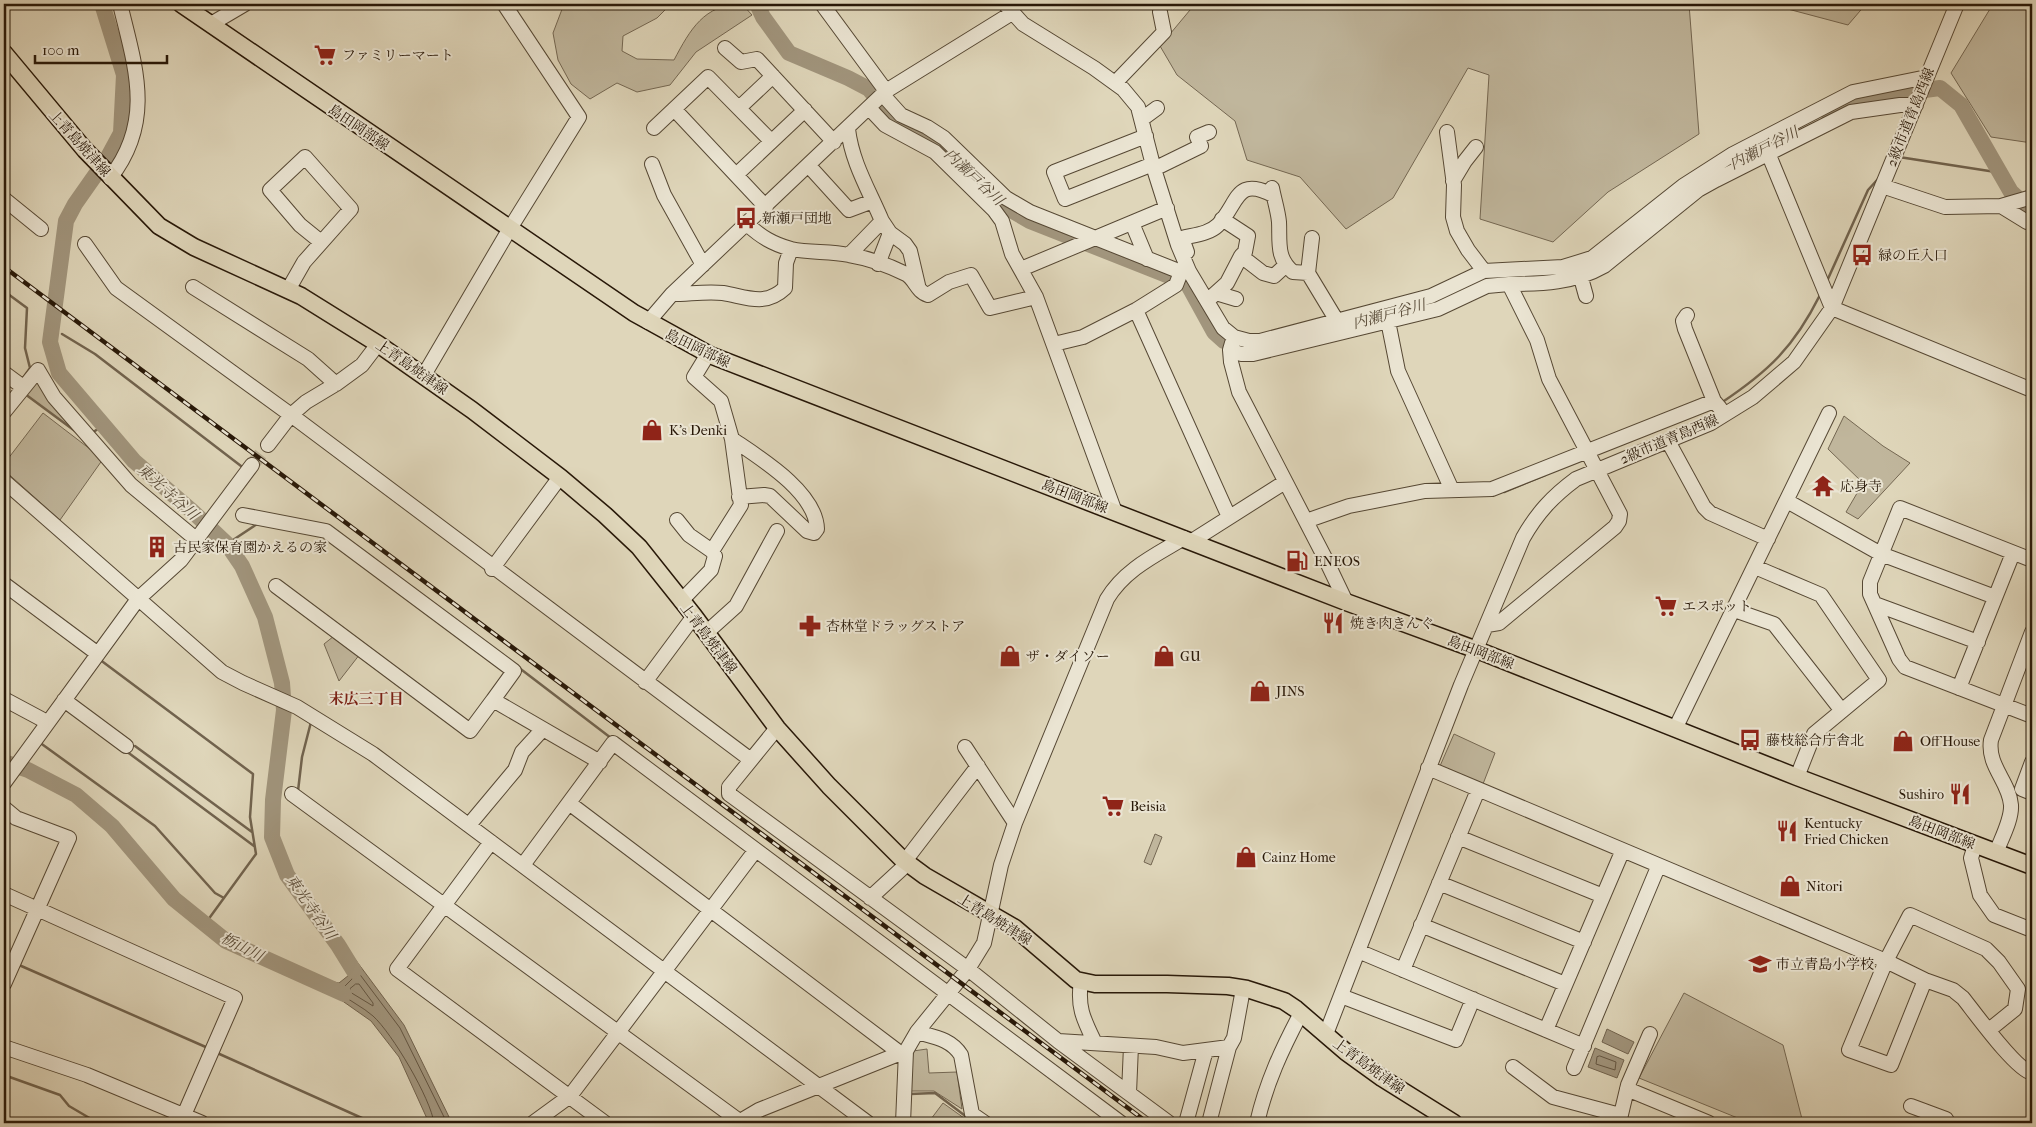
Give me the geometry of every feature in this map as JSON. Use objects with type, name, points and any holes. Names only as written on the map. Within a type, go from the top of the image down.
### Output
[{"type":"main road","name":"島田岡部線","points":[[181,4],[509,230],[648,322],[708,354],[744,370],[1188,539],[1346,602],[1477,650],[1797,777],[2032,866]]},
{"type":"main road","name":"上青島焼津線","points":[[4,53],[110,178],[159,226],[194,247],[288,290],[378,344],[424,375],[560,477],[638,547],[694,616],[777,728],[829,786],[906,862],[925,876],[989,912],[1033,942],[1069,976],[1080,981],[1095,984],[1208,984],[1243,989],[1284,1001],[1382,1078],[1454,1123]]},
{"type":"street","points":[[110,178],[121,164],[132,134],[137,112],[139,88],[135,58],[120,4]]},
{"type":"street","points":[[211,24],[245,4]]},
{"type":"street","points":[[424,375],[509,230],[579,117],[504,4]]},
{"type":"street","points":[[822,4],[878,100],[885,125],[936,152],[994,210],[1002,221],[1012,254],[1036,297],[1116,512]]},
{"type":"street","name":"2級市道青島西線","points":[[1326,1034],[1428,768],[1487,625],[1535,516],[1561,490],[1576,479],[1726,415],[1753,398],[1794,362],[1832,308],[1957,4]]},
{"type":"street","points":[[648,322],[672,294],[878,100],[1009,8],[1023,24],[1123,89],[1138,107],[1185,272]]},
{"type":"street","points":[[1115,83],[1164,32],[1160,12]]},
{"type":"street","points":[[725,48],[741,62],[757,60],[834,142]]},
{"type":"street","points":[[739,108],[773,76]]},
{"type":"street","points":[[654,128],[708,77],[771,141]]},
{"type":"street","points":[[1600,261],[1683,186],[1710,167],[1853,92],[1927,77]]},
{"type":"street","points":[[1881,86],[1885,106]]},
{"type":"street","points":[[878,100],[900,116],[927,127],[944,138],[1006,198],[1030,212],[1147,259],[1185,272],[1211,298],[1236,298]]},
{"type":"street","points":[[1232,344],[1260,341],[1337,320],[1388,321],[1438,309],[1487,286],[1509,284],[1579,270],[1600,261],[1698,190],[1851,112],[1885,106],[1916,105]]},
{"type":"street","points":[[1142,119],[1157,108]]},
{"type":"street","points":[[674,109],[766,207]]},
{"type":"street","points":[[736,175],[804,110]]},
{"type":"street","points":[[848,130],[850,147],[855,163],[882,221],[890,233],[905,244],[910,252],[919,289]]},
{"type":"street","points":[[1146,136],[1054,172],[1065,199],[1154,166],[1201,146],[1198,137],[1209,132]]},
{"type":"street","points":[[1447,132],[1453,181],[1453,216],[1457,230],[1482,272],[1487,286]]},
{"type":"street","points":[[1762,139],[1832,308],[2032,390]]},
{"type":"street","points":[[1453,181],[1476,147]]},
{"type":"street","points":[[288,290],[304,262],[351,209],[305,157],[270,190],[300,225],[321,242]]},
{"type":"street","points":[[652,164],[664,194],[703,265]]},
{"type":"street","points":[[809,166],[849,210],[874,201]]},
{"type":"street","points":[[1882,186],[1945,207],[2001,206],[2032,197]]},
{"type":"street","points":[[1182,238],[1206,232],[1218,226],[1236,196],[1245,189],[1272,190],[1279,222],[1278,246],[1286,265],[1293,272],[1308,273]]},
{"type":"street","points":[[4,200],[41,229]]},
{"type":"street","points":[[2001,206],[2027,222],[2032,222]]},
{"type":"street","points":[[1021,269],[1132,223],[1168,212]]},
{"type":"street","points":[[1168,212],[1179,227],[1182,238],[1211,298],[1223,328],[1232,344],[1241,354],[1253,354],[1363,321],[1431,296],[1482,272],[1550,276]]},
{"type":"street","points":[[1211,298],[1227,283],[1242,256],[1248,236],[1222,219]]},
{"type":"street","points":[[849,255],[882,221]]},
{"type":"street","points":[[1132,223],[1147,259]]},
{"type":"street","points":[[747,224],[759,236],[775,245],[809,253],[849,255],[907,274],[922,293],[928,295],[949,282],[971,275],[990,308],[1036,297]]},
{"type":"street","points":[[878,264],[890,233]]},
{"type":"street","points":[[1312,238],[1308,273],[1337,320]]},
{"type":"street","points":[[85,244],[116,288],[291,416],[492,569],[751,760]]},
{"type":"street","points":[[672,294],[722,293],[756,301],[772,297],[785,288],[786,263],[791,249]]},
{"type":"street","points":[[1242,256],[1263,273],[1274,276],[1286,265]]},
{"type":"street","points":[[1579,270],[1586,296]]},
{"type":"street","points":[[1054,344],[1083,337],[1136,310],[1176,285],[1185,272]]},
{"type":"street","points":[[1487,625],[1499,623],[1615,527],[1619,521],[1620,514],[1549,378],[1538,340],[1509,284]]},
{"type":"street","points":[[193,287],[308,359],[336,384]]},
{"type":"street","points":[[1136,310],[1229,517]]},
{"type":"street","points":[[1687,315],[1683,321],[1685,329],[1714,401],[1726,415]]},
{"type":"street","points":[[1388,321],[1398,371],[1452,490]]},
{"type":"street","points":[[268,444],[291,416],[321,392],[336,384],[362,365],[378,344]]},
{"type":"street","points":[[1232,344],[1239,392],[1346,602]]},
{"type":"street","points":[[708,354],[694,377],[721,401],[732,439],[741,505],[712,551]]},
{"type":"street","points":[[4,412],[38,370],[54,397],[131,485],[198,538]]},
{"type":"street","points":[[4,373],[23,387]]},
{"type":"street","points":[[1306,521],[1349,506],[1425,491],[1492,490],[1714,401]]},
{"type":"street","points":[[1675,729],[1829,413]]},
{"type":"street","points":[[732,439],[785,477],[804,497],[815,516],[817,529],[814,533],[807,531],[770,496],[739,497]]},
{"type":"street","points":[[1668,441],[1704,508],[1710,513],[1768,539]]},
{"type":"street","points":[[5,781],[138,599],[181,560],[252,465]]},
{"type":"street","points":[[492,569],[560,477]]},
{"type":"street","points":[[4,481],[222,672],[265,694],[297,707],[372,754],[868,1123]]},
{"type":"street","points":[[292,794],[448,900],[621,1028],[742,1121],[817,1085],[903,1052],[947,993],[968,969],[984,943],[989,912],[1001,865],[1015,823],[1107,599],[1117,583],[1128,573],[1229,517],[1286,482]]},
{"type":"street","points":[[1787,501],[1881,554],[1996,597]]},
{"type":"street","points":[[2032,560],[1900,508],[1870,582],[1870,594],[1899,659],[1905,667],[2032,716]]},
{"type":"street","points":[[243,515],[326,531],[514,671],[470,731],[276,586]]},
{"type":"street","points":[[677,520],[689,535],[712,551],[715,556],[711,570],[681,601]]},
{"type":"street","points":[[706,633],[736,606],[777,531]]},
{"type":"street","points":[[1959,688],[2013,553]]},
{"type":"street","points":[[1754,567],[1821,596],[1879,680],[1814,734],[1797,777]]},
{"type":"street","points":[[4,584],[98,654]]},
{"type":"street","points":[[1875,604],[1978,642]]},
{"type":"street","points":[[1734,610],[1774,624],[1842,711]]},
{"type":"street","points":[[645,682],[694,616]]},
{"type":"street","points":[[1996,853],[2011,806],[2008,793],[1992,762],[1990,751],[2004,704],[2032,632]]},
{"type":"street","points":[[4,699],[48,722]]},
{"type":"street","points":[[64,700],[126,746]]},
{"type":"street","points":[[493,700],[600,762]]},
{"type":"street","points":[[777,728],[729,787],[729,794],[968,969],[1058,1041],[1169,1123]]},
{"type":"street","points":[[469,825],[515,770],[522,752],[543,729]]},
{"type":"street","points":[[523,865],[570,804],[612,743],[1121,1123]]},
{"type":"street","points":[[965,747],[1015,823]]},
{"type":"street","points":[[2032,762],[2022,789],[2032,793]]},
{"type":"street","points":[[870,898],[906,862],[978,766]]},
{"type":"street","points":[[1428,768],[1622,852],[1925,980],[1953,990],[1963,998],[2020,1066],[2026,1072],[2032,1073]]},
{"type":"street","points":[[1402,970],[1478,790]]},
{"type":"street","points":[[570,804],[903,1052]]},
{"type":"street","points":[[4,808],[16,818],[69,838],[36,908],[4,984]]},
{"type":"street","points":[[1458,837],[1603,896]]},
{"type":"street","points":[[491,842],[393,974],[570,1096],[605,1123]]},
{"type":"street","points":[[1975,845],[1971,858],[1980,895],[1994,915],[2032,930]]},
{"type":"street","points":[[533,1123],[570,1096],[755,851]]},
{"type":"street","points":[[1546,1030],[1622,852]]},
{"type":"street","points":[[1574,1068],[1658,867]]},
{"type":"street","points":[[1439,882],[1584,942]]},
{"type":"street","points":[[4,894],[235,998],[184,1115]]},
{"type":"street","points":[[1925,980],[1891,1065],[1850,1050],[1886,962],[1910,914],[1986,949],[1999,962],[2018,989],[2015,1009],[1989,1030]]},
{"type":"street","points":[[1421,924],[1565,984]]},
{"type":"street","points":[[1358,951],[1584,1046]]},
{"type":"street","points":[[1080,981],[1078,997],[1080,1011],[1095,1044]]},
{"type":"street","points":[[1209,1123],[1229,1047],[1234,1038],[1243,989]]},
{"type":"street","points":[[1341,996],[1456,1040],[1473,1000]]},
{"type":"street","points":[[1257,1123],[1263,1096],[1278,1056],[1301,1013]]},
{"type":"street","points":[[917,1032],[950,1042],[956,1048],[961,1055],[972,1114],[985,1123]]},
{"type":"street","points":[[1513,1067],[1553,1097],[1620,1119],[1627,1089],[1650,1034]]},
{"type":"street","points":[[1058,1041],[1156,1048],[1183,1053],[1229,1047]]},
{"type":"street","points":[[1129,1094],[1131,1046]]},
{"type":"street","points":[[4,1047],[87,1075],[202,1123]]},
{"type":"street","points":[[1186,1123],[1206,1050]]},
{"type":"street","points":[[903,1052],[903,1123]]},
{"type":"street","points":[[1627,1089],[1709,1123]]},
{"type":"street","points":[[1911,1106],[1946,1119],[1948,1123]]},
{"type":"shaded area","points":[[564,4],[671,4],[657,18],[623,36],[622,51],[637,59],[674,60],[693,29],[708,14],[718,9],[729,5],[742,4],[752,15],[696,52],[670,85],[637,92],[617,83],[590,99],[571,84],[558,60],[553,33]]},
{"type":"shaded area","points":[[1195,4],[1689,4],[1699,134],[1608,192],[1553,242],[1480,219],[1489,75],[1468,68],[1393,198],[1346,229],[1300,177],[1247,160],[1235,121],[1177,75],[1160,46]]},
{"type":"shaded area","points":[[1769,4],[1866,4],[1848,25]]},
{"type":"shaded area","points":[[1993,4],[2032,4],[2032,143],[1991,137],[1951,73]]},
{"type":"shaded area","points":[[36,377],[80,435],[25,394]]},
{"type":"shaded area","points":[[43,413],[103,459],[60,520],[4,470],[4,464]]},
{"type":"shaded area","points":[[1844,416],[1883,446],[1910,463],[1858,519],[1846,512],[1863,483],[1828,449]]},
{"type":"shaded area","points":[[334,636],[360,654],[339,681],[324,644]]},
{"type":"shaded area","points":[[1454,734],[1495,753],[1483,784],[1440,766]]},
{"type":"shaded area","points":[[1155,834],[1162,837],[1151,865],[1144,862]]},
{"type":"shaded area","points":[[1684,993],[1783,1045],[1802,1119],[1799,1123],[1750,1123],[1639,1078]]},
{"type":"shaded area","points":[[927,1049],[929,1073],[957,1072],[962,1109],[934,1091],[909,1091],[913,1051]]},
{"type":"shaded area","points":[[943,1103],[971,1123],[928,1123]]},
{"type":"water","points":[[346,947],[404,1025],[452,1123],[429,1123],[399,1057],[371,1021],[324,988],[328,981],[339,983],[349,975],[339,955]]},
{"type":"water","points":[[1607,1029],[1634,1042],[1628,1054],[1602,1042]]},
{"type":"water","points":[[1595,1048],[1624,1060],[1617,1078],[1588,1067]]},
{"type":"waterway","name":"東光寺谷川","points":[[102,4],[124,75],[121,133],[108,157],[75,204],[66,221],[50,342],[59,373],[134,461],[227,544],[242,566],[265,617],[282,683],[284,710],[273,800],[272,837],[287,875],[338,945],[354,971]]},
{"type":"waterway","name":"内瀬戸谷川","points":[[757,4],[763,17],[789,53],[869,89],[890,115],[904,126],[932,139],[954,156],[1004,206],[1030,221],[1187,283],[1214,332],[1224,341],[1245,348]]},
{"type":"waterway","name":"内瀬戸谷川","points":[[1829,115],[1863,98],[1940,88],[1961,105],[2011,192],[2032,211]]},
{"type":"waterway","points":[[1899,157],[2002,173]]},
{"type":"waterway","points":[[1827,281],[1868,190],[1878,179]]},
{"type":"waterway","name":"内瀬戸谷川","points":[[1417,306],[1478,284],[1517,278]]},
{"type":"waterway","points":[[4,291],[27,308],[25,348],[30,368],[23,378]]},
{"type":"waterway","points":[[1721,403],[1753,380],[1779,357],[1800,329],[1820,295]]},
{"type":"waterway","points":[[62,334],[95,354],[241,466]]},
{"type":"waterway","points":[[25,394],[75,431]]},
{"type":"waterway","points":[[92,433],[102,426]]},
{"type":"waterway","points":[[1504,492],[1545,475]]},
{"type":"waterway","points":[[227,544],[257,524]]},
{"type":"waterway","points":[[99,659],[253,774],[250,817],[256,854],[205,924]]},
{"type":"waterway","points":[[518,667],[611,738]]},
{"type":"waterway","points":[[298,791],[302,757],[311,722]]},
{"type":"waterway","points":[[39,742],[155,826],[215,893],[224,898]]},
{"type":"waterway","points":[[135,746],[252,832]]},
{"type":"waterway","points":[[126,751],[254,846]]},
{"type":"waterway","name":"栃山川","points":[[4,762],[28,770],[76,795],[112,826],[174,899],[226,941],[344,994]]},
{"type":"waterway","points":[[19,965],[208,1048]]},
{"type":"waterway","points":[[215,1052],[373,1123]]},
{"type":"waterway","points":[[4,1075],[60,1095],[69,1106],[98,1123]]},
{"type":"waterway","points":[[910,1094],[935,1093],[968,1118]]},
{"type":"tunnel","points":[[252,465],[268,445]]},
{"type":"railway","points":[[4,267],[1148,1123]]},
{"type":"place","name":"ファミリーマート","points":[[325,55]]},
{"type":"place","name":"新瀬戸団地","points":[[746,218]]},
{"type":"place","name":"緑の丘入口","points":[[1862,255]]},
{"type":"place","name":"K's Denki","points":[[652,430]]},
{"type":"place","name":"応身寺","points":[[1823,486]]},
{"type":"place","name":"古民家保育園かえるの家","points":[[157,547]]},
{"type":"place","name":"ENEOS","points":[[1297,561]]},
{"type":"place","name":"エスポット","points":[[1666,606]]},
{"type":"place","name":"焼き肉きんぐ","points":[[1333,623]]},
{"type":"place","name":"杏林堂ドラッグストア","points":[[810,626]]},
{"type":"place","name":"ザ・ダイソー","points":[[1010,656]]},
{"type":"place","name":"GU","points":[[1164,656]]},
{"type":"place","name":"JINS","points":[[1260,691]]},
{"type":"place","name":"藤枝総合庁舎北","points":[[1750,740]]},
{"type":"place","name":"Off House","points":[[1903,741]]},
{"type":"place","name":"Sushiro","points":[[1960,794]]},
{"type":"place","name":"Beisia","points":[[1113,806]]},
{"type":"place","name":"Kentucky Fried Chicken","points":[[1787,831]]},
{"type":"place","name":"Cainz Home","points":[[1246,857]]},
{"type":"place","name":"Nitori","points":[[1790,886]]},
{"type":"place","name":"市立青島小学校","points":[[1760,964]]},
{"type":"district","name":"末広三丁目","points":[[366,699]]}]
